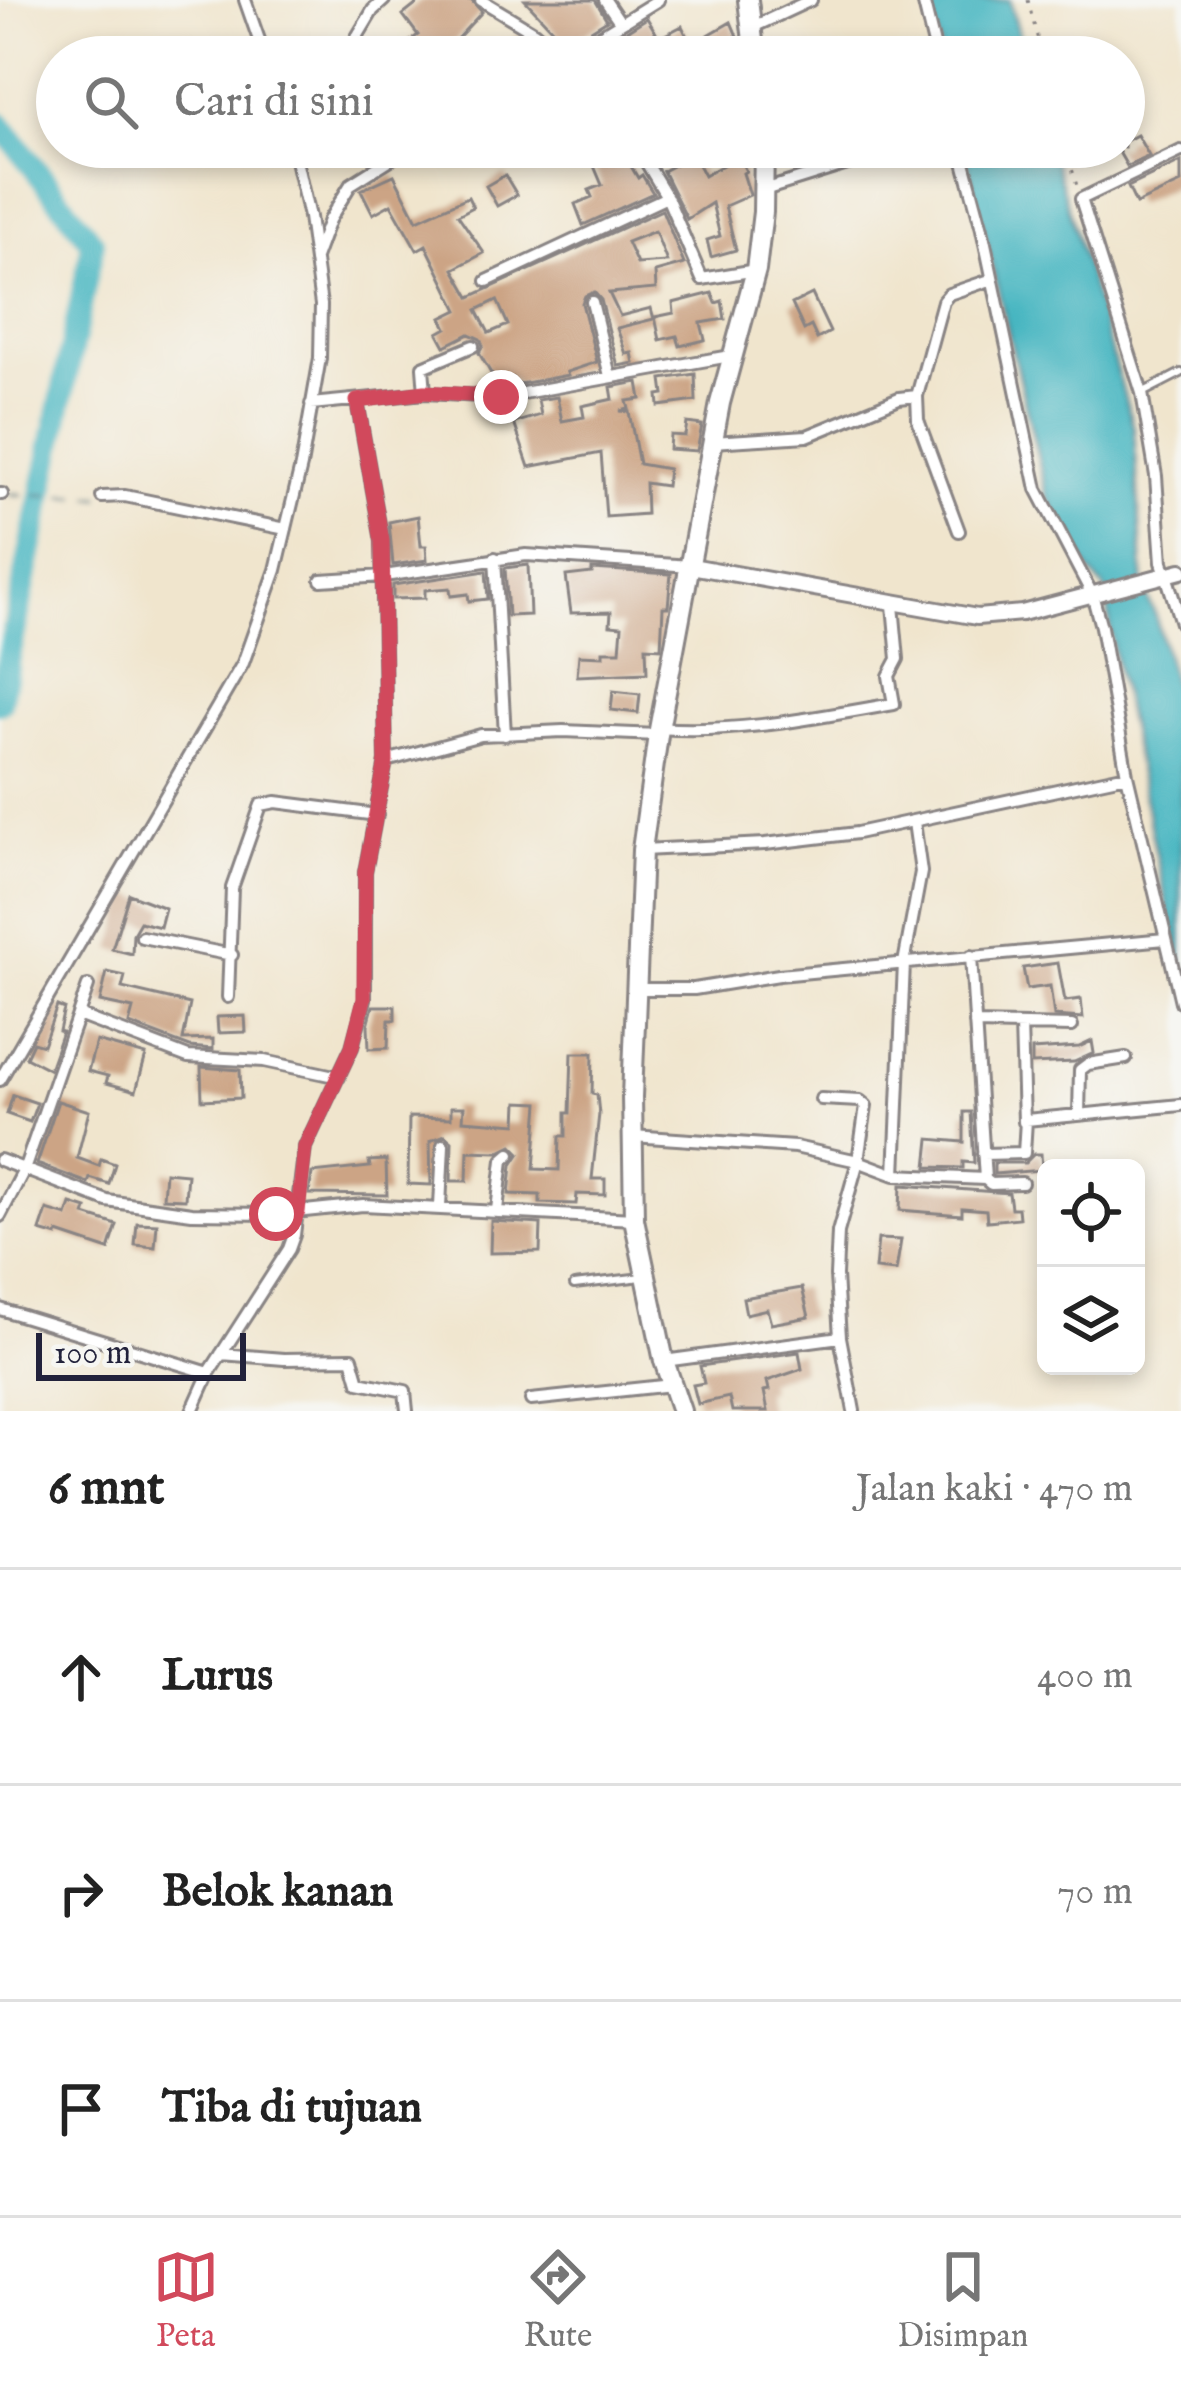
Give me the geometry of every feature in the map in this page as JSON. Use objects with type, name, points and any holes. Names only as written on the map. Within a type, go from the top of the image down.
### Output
[{"type":"main road","points":[[748,0],[754,36]]},
{"type":"main road","points":[[681,1411],[664,1361],[634,1219],[634,989],[642,850],[712,442],[730,356],[756,270],[764,168]]},
{"type":"street","points":[[245,0],[258,36]]},
{"type":"street","points":[[357,36],[384,0]]},
{"type":"street","points":[[481,0],[539,36]]},
{"type":"street","points":[[605,0],[620,22]]},
{"type":"street","points":[[596,36],[658,0]]},
{"type":"street","points":[[753,27],[811,0]]},
{"type":"street","points":[[923,0],[932,36]]},
{"type":"street","points":[[1181,151],[1081,199],[1142,393],[1166,575],[1181,623]]},
{"type":"street","points":[[0,1080],[243,662],[286,529],[320,358],[321,305],[298,168]]},
{"type":"street","points":[[314,260],[328,220],[351,184],[377,168]]},
{"type":"street","points":[[650,168],[668,197],[702,279],[756,270]]},
{"type":"street","points":[[764,190],[835,168]]},
{"type":"street","points":[[966,168],[1036,489],[1099,592],[1127,775],[1181,1002]]},
{"type":"street","points":[[487,281],[668,197]]},
{"type":"street","points":[[959,531],[923,436],[917,396],[944,301],[990,280]]},
{"type":"street","points":[[592,302],[610,376]]},
{"type":"street","points":[[425,392],[423,367],[473,346]]},
{"type":"street","points":[[311,404],[425,392],[501,397],[730,356]]},
{"type":"street","points":[[712,442],[807,436],[898,398],[917,396]]},
{"type":"street","points":[[192,1411],[209,1372],[289,1249],[305,1147],[352,1047],[364,999],[365,872],[386,761],[384,576],[380,519],[357,401]]},
{"type":"street","points":[[102,497],[125,496],[286,529]]},
{"type":"street","points":[[321,580],[384,576],[526,555],[623,559],[691,566],[977,617],[999,616],[1166,575]]},
{"type":"street","points":[[495,558],[505,735]]},
{"type":"street","points":[[386,761],[465,738],[713,728],[806,720],[894,704],[889,676],[898,659],[893,604]]},
{"type":"street","points":[[642,850],[765,844],[914,822],[1127,775]]},
{"type":"street","points":[[228,997],[234,879],[261,805],[276,802],[377,815]]},
{"type":"street","points":[[895,1175],[904,963],[921,872],[914,822]]},
{"type":"street","points":[[142,937],[232,955]]},
{"type":"street","points":[[634,989],[694,989],[779,974],[1165,939]]},
{"type":"street","points":[[970,956],[985,1179]]},
{"type":"street","points":[[0,1216],[24,1170],[88,986]]},
{"type":"street","points":[[78,1015],[188,1057],[264,1061],[339,1077]]},
{"type":"street","points":[[975,1024],[1072,1026]]},
{"type":"street","points":[[983,1154],[1024,1153],[1021,1025]]},
{"type":"street","points":[[1079,1115],[1080,1070],[1088,1064],[1126,1058]]},
{"type":"street","points":[[821,1100],[865,1104],[858,1161],[838,1232],[836,1276],[840,1337],[854,1411]]},
{"type":"street","points":[[1024,1121],[1181,1105]]},
{"type":"street","points":[[632,1136],[795,1147],[895,1175],[1022,1183]]},
{"type":"street","points":[[440,1207],[442,1145]]},
{"type":"street","points":[[497,1210],[503,1160],[510,1154]]},
{"type":"street","points":[[0,1160],[107,1201],[147,1208],[231,1214],[363,1205],[634,1219]]},
{"type":"street","points":[[0,1309],[209,1372]]},
{"type":"street","points":[[664,1361],[840,1337]]},
{"type":"street","points":[[220,1354],[352,1358],[359,1382],[405,1390],[407,1411]]},
{"type":"street","points":[[531,1400],[672,1385]]},
{"type":"lane","points":[[1142,393],[1181,373]]},
{"type":"lane","points":[[574,1285],[646,1276]]},
{"type":"path","points":[[1028,0],[1037,36]]},
{"type":"path","points":[[1072,168],[1081,199]]},
{"type":"water","points":[[929,0],[1010,0],[1019,36],[937,36]]},
{"type":"water","points":[[969,168],[1056,168],[1134,428],[1144,589],[1181,715],[1181,973],[1113,649],[1106,591],[1047,496]]},
{"type":"building","points":[[422,0],[471,0],[482,12],[460,36],[417,36],[403,15]]},
{"type":"building","points":[[525,0],[595,0],[607,20],[581,36],[559,36]]},
{"type":"building","points":[[647,18],[658,36],[618,36]]},
{"type":"building","points":[[731,22],[737,36],[707,36]]},
{"type":"building","points":[[682,26],[687,36],[663,36]]},
{"type":"building","points":[[1181,162],[1181,183],[1136,204],[1128,187]]},
{"type":"building","points":[[595,168],[632,168],[653,193],[583,225],[575,204],[592,197],[589,190],[602,185]]},
{"type":"building","points":[[700,168],[704,176],[718,168],[744,168],[750,195],[725,206],[736,250],[711,257],[707,240],[720,236],[712,203],[687,219],[663,171]]},
{"type":"building","points":[[394,175],[417,220],[468,197],[473,207],[458,215],[484,253],[454,269],[470,297],[662,210],[684,264],[655,272],[656,289],[609,293],[620,316],[651,308],[654,319],[617,328],[634,363],[618,366],[601,300],[594,292],[582,303],[597,362],[568,375],[515,385],[513,378],[499,387],[479,353],[480,339],[469,334],[445,346],[438,333],[447,328],[442,318],[458,310],[426,245],[417,250],[391,204],[373,214],[361,190]],"holes":[[[655,231],[667,262],[637,264],[627,242]],[[497,300],[508,325],[489,333],[477,310]]]},
{"type":"building","points":[[505,175],[517,195],[497,206],[486,186]]},
{"type":"building","points":[[712,293],[716,303],[722,301],[725,319],[701,323],[705,340],[680,346],[677,336],[660,340],[655,317],[674,313],[673,303]]},
{"type":"building","points":[[812,294],[830,332],[817,339],[811,326],[804,330],[792,304]]},
{"type":"building","points":[[695,374],[696,401],[659,406],[658,395],[664,394],[662,379]]},
{"type":"building","points":[[638,382],[641,399],[627,401],[629,409],[620,411],[629,412],[639,464],[668,469],[666,486],[645,483],[646,514],[606,517],[601,453],[529,467],[514,423],[541,415],[538,400],[557,397],[562,421],[584,417],[582,406],[613,399],[611,387]]},
{"type":"building","points":[[687,423],[702,425],[697,451],[669,449],[670,435],[685,436]]},
{"type":"building","points":[[418,516],[427,560],[393,565],[389,522]]},
{"type":"building","points":[[528,565],[530,615],[508,616],[505,568]]},
{"type":"building","points":[[592,569],[671,574],[661,648],[646,647],[647,673],[577,676],[579,655],[620,651],[622,626],[610,625],[611,612],[571,613],[566,576],[592,573]]},
{"type":"building","points":[[486,571],[488,599],[451,596],[450,588],[425,590],[425,598],[393,599],[393,585]]},
{"type":"building","points":[[613,691],[640,694],[638,713],[611,710]]},
{"type":"building","points":[[129,894],[165,908],[160,927],[140,922],[133,934],[132,954],[112,949]]},
{"type":"building","points":[[1058,963],[1065,1001],[1081,999],[1083,1018],[1054,1016],[1050,986],[1027,989],[1023,968]]},
{"type":"building","points":[[107,972],[125,976],[122,988],[190,1004],[183,1040],[213,1039],[213,1049],[190,1047],[129,1024],[133,1009],[100,1002]]},
{"type":"building","points":[[57,1006],[64,1009],[62,1032],[49,1069],[26,1057],[33,1042],[43,1045]]},
{"type":"building","points":[[373,1006],[395,1006],[395,1020],[389,1020],[388,1048],[369,1049]]},
{"type":"building","points":[[245,1016],[246,1032],[218,1033],[217,1017]]},
{"type":"building","points":[[96,1041],[146,1055],[136,1091],[106,1083],[108,1076],[88,1071]]},
{"type":"building","points":[[1092,1041],[1094,1053],[1074,1062],[1032,1064],[1032,1050],[1079,1047]]},
{"type":"building","points":[[572,1053],[593,1053],[592,1094],[597,1095],[599,1114],[592,1179],[605,1179],[605,1195],[577,1194],[576,1204],[540,1203],[540,1195],[509,1194],[512,1165],[520,1153],[512,1145],[498,1152],[468,1151],[467,1181],[451,1181],[452,1141],[445,1135],[430,1141],[431,1185],[408,1184],[409,1117],[451,1118],[451,1107],[464,1107],[463,1120],[517,1124],[518,1102],[539,1103],[534,1169],[559,1170],[560,1136],[566,1136],[566,1113],[570,1113]]},
{"type":"building","points":[[201,1067],[240,1070],[241,1098],[202,1100]]},
{"type":"building","points":[[13,1095],[37,1103],[30,1122],[7,1114]]},
{"type":"building","points":[[58,1101],[89,1111],[77,1158],[99,1166],[101,1159],[115,1164],[109,1184],[90,1178],[88,1183],[37,1164]]},
{"type":"building","points":[[964,1112],[971,1112],[974,1163],[963,1162],[963,1168],[927,1167],[930,1139],[964,1142]]},
{"type":"building","points":[[1041,1154],[1037,1170],[994,1174],[994,1163],[1025,1163]]},
{"type":"building","points":[[386,1160],[387,1195],[309,1194],[312,1173],[370,1167],[369,1161]]},
{"type":"building","points":[[165,1172],[187,1174],[185,1199],[163,1198]]},
{"type":"building","points":[[901,1185],[1009,1193],[1011,1208],[1018,1208],[1019,1218],[987,1221],[986,1210],[962,1208],[962,1215],[900,1210]]},
{"type":"building","points":[[71,1204],[87,1209],[85,1215],[117,1225],[109,1250],[40,1231],[47,1210],[67,1216]]},
{"type":"building","points":[[491,1221],[541,1224],[540,1252],[490,1253]]},
{"type":"building","points":[[137,1223],[157,1224],[155,1247],[135,1245]]},
{"type":"building","points":[[878,1239],[901,1240],[896,1271],[875,1269]]},
{"type":"building","points":[[802,1288],[809,1317],[771,1324],[767,1309],[746,1314],[743,1298]]},
{"type":"building","points":[[799,1352],[802,1369],[767,1381],[768,1411],[732,1411],[729,1397],[698,1404],[693,1385],[704,1383],[700,1366]]},
{"type":"waterway","points":[[0,124],[93,243],[0,702]]},
{"type":"waterway","points":[[1144,589],[1157,586]]},
{"type":"ferry route","points":[[8,494],[101,497]]},
{"type":"route","points":[[276,1214],[298,1212],[305,1147],[352,1047],[364,999],[365,872],[383,787],[387,728],[380,519],[357,401],[425,392],[501,397]]}]
